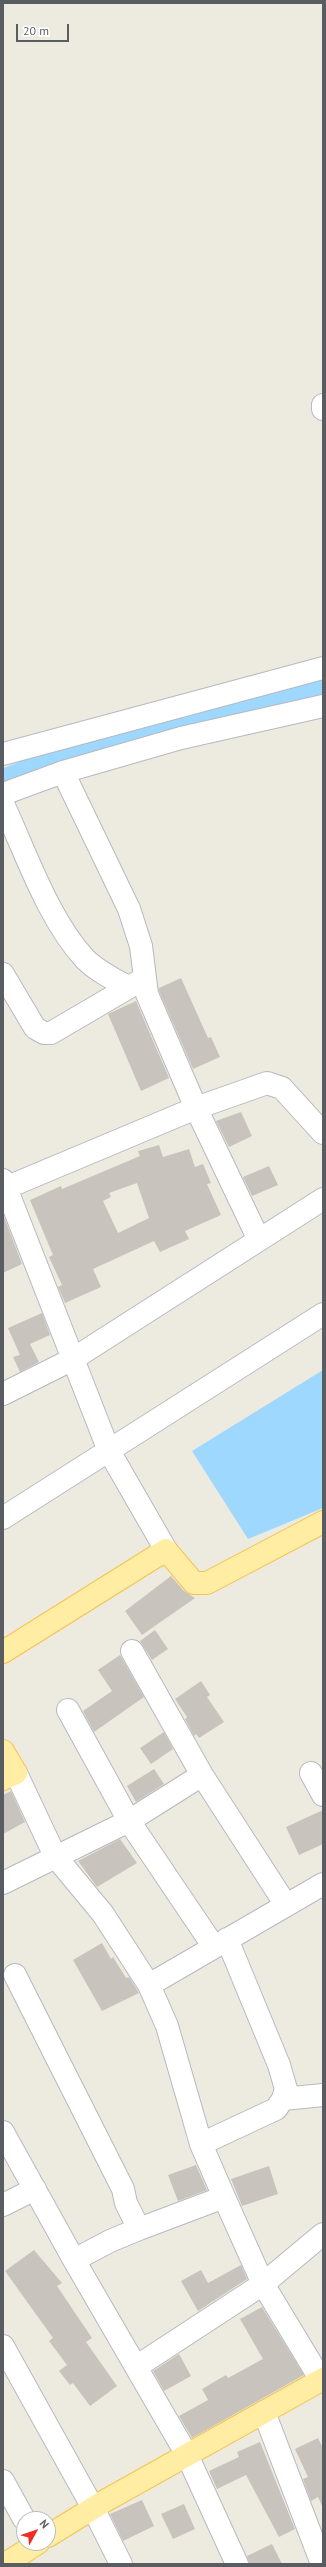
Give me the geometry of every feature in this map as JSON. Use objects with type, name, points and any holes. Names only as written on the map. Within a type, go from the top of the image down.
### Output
[{"type":"main road","points":[[3,1652],[166,1550],[194,1583],[208,1583],[323,1522]]},
{"type":"main road","points":[[3,1750],[9,1776]]},
{"type":"main road","points":[[56,2531],[93,2508],[322,2380]]},
{"type":"main road","points":[[5,2564],[25,2551]]},
{"type":"street","points":[[3,754],[323,668]]},
{"type":"street","points":[[3,794],[63,772],[181,738],[323,706]]},
{"type":"street","points":[[63,772],[129,909],[141,946],[136,983]]},
{"type":"street","points":[[3,804],[62,930],[86,960],[102,973],[136,983],[147,994],[196,1108],[259,1240]]},
{"type":"street","points":[[3,974],[36,1028],[44,1033],[51,1032],[136,983]]},
{"type":"street","points":[[166,1550],[109,1451],[4,1186],[196,1108],[267,1084],[282,1088],[323,1133]]},
{"type":"street","points":[[3,1394],[73,1359],[323,1199]]},
{"type":"street","points":[[3,1518],[323,1314]]},
{"type":"street","points":[[132,1651],[202,1775],[286,1905]]},
{"type":"street","points":[[68,1710],[129,1821],[220,1943],[278,2065],[286,2089],[284,2099],[276,2109],[267,2115],[201,2144]]},
{"type":"street","points":[[311,1772],[323,1795]]},
{"type":"street","points":[[3,1883],[55,1856],[129,1821],[202,1775]]},
{"type":"street","points":[[9,1776],[55,1856],[103,1914],[149,1985],[167,2026],[201,2144],[224,2197],[263,2284],[322,2380]]},
{"type":"street","points":[[149,1985],[323,1884]]},
{"type":"street","points":[[15,1975],[124,2189],[126,2203],[139,2229]]},
{"type":"street","points":[[284,2099],[323,2095]]},
{"type":"street","points":[[3,2132],[36,2189],[74,2260],[187,2455],[237,2564]]},
{"type":"street","points":[[3,2205],[36,2189]]},
{"type":"street","points":[[74,2260],[110,2241],[224,2197]]},
{"type":"street","points":[[136,2367],[263,2284],[323,2234]]},
{"type":"street","points":[[3,2346],[93,2508],[121,2564]]},
{"type":"street","points":[[264,2412],[322,2564]]},
{"type":"street","points":[[3,2481],[20,2511]]},
{"type":"water","points":[[323,1370],[323,1508],[248,1539],[192,1451]]},
{"type":"building","points":[[181,978],[208,1038],[211,1037],[220,1057],[193,1069],[159,991],[159,988]]},
{"type":"building","points":[[136,1001],[169,1078],[141,1091],[108,1014]]},
{"type":"building","points":[[241,1112],[252,1136],[229,1147],[216,1121]]},
{"type":"building","points":[[159,1145],[163,1157],[189,1149],[195,1167],[203,1164],[211,1183],[207,1184],[221,1215],[185,1231],[189,1239],[160,1252],[154,1241],[93,1269],[101,1287],[65,1303],[58,1287],[62,1285],[49,1257],[53,1255],[30,1200],[61,1186],[62,1189],[140,1156],[138,1151]],"holes":[[[137,1183],[149,1218],[118,1233],[103,1201],[111,1197],[109,1193]]]},
{"type":"building","points":[[269,1166],[278,1185],[252,1196],[243,1177]]},
{"type":"building","points":[[3,1214],[22,1264],[3,1273]]},
{"type":"building","points":[[42,1313],[50,1335],[30,1344],[39,1362],[20,1372],[13,1357],[20,1355],[8,1328]]},
{"type":"building","points":[[171,1576],[184,1591],[195,1598],[142,1635],[125,1611]]},
{"type":"building","points":[[155,1630],[168,1649],[152,1660],[140,1641]]},
{"type":"building","points":[[120,1655],[144,1697],[94,1732],[83,1711],[112,1691],[98,1670]]},
{"type":"building","points":[[201,1681],[210,1695],[207,1697],[224,1722],[199,1738],[196,1734],[194,1736],[185,1719],[187,1717],[175,1699]]},
{"type":"building","points":[[164,1732],[173,1749],[151,1764],[140,1748]]},
{"type":"building","points":[[154,1769],[164,1784],[136,1802],[127,1786]]},
{"type":"building","points":[[11,1791],[25,1822],[3,1834],[3,1795]]},
{"type":"building","points":[[323,1810],[323,1844],[299,1855],[286,1827]]},
{"type":"building","points":[[120,1839],[137,1863],[97,1887],[78,1861]]},
{"type":"building","points":[[102,1943],[111,1959],[113,1957],[126,1978],[129,1977],[139,1993],[102,2011],[73,1960]]},
{"type":"building","points":[[196,2165],[207,2190],[178,2201],[168,2175]]},
{"type":"building","points":[[269,2166],[278,2194],[242,2206],[231,2179]]},
{"type":"building","points":[[34,2250],[62,2283],[57,2286],[92,2338],[86,2342],[117,2386],[90,2406],[73,2383],[70,2385],[59,2371],[67,2365],[49,2341],[53,2338],[5,2271]]},
{"type":"building","points":[[241,2265],[247,2279],[198,2311],[181,2281],[201,2270],[208,2283]]},
{"type":"building","points":[[262,2307],[304,2375],[192,2438],[179,2416],[208,2400],[202,2389],[226,2375],[228,2378],[263,2359],[240,2319]]},
{"type":"building","points":[[179,2354],[191,2376],[164,2391],[153,2371]]},
{"type":"building","points":[[318,2438],[323,2448],[323,2508],[318,2497],[311,2501],[303,2479],[308,2477],[295,2449]]},
{"type":"building","points":[[260,2442],[295,2529],[279,2537],[246,2475],[217,2489],[209,2471],[239,2457],[237,2452]]},
{"type":"building","points":[[142,2500],[154,2526],[123,2541],[110,2514]]},
{"type":"building","points":[[184,2504],[195,2529],[173,2539],[161,2514]]},
{"type":"building","points":[[272,2544],[282,2564],[249,2564],[247,2556]]},
{"type":"waterway","points":[[3,778],[77,749],[323,686]]}]
